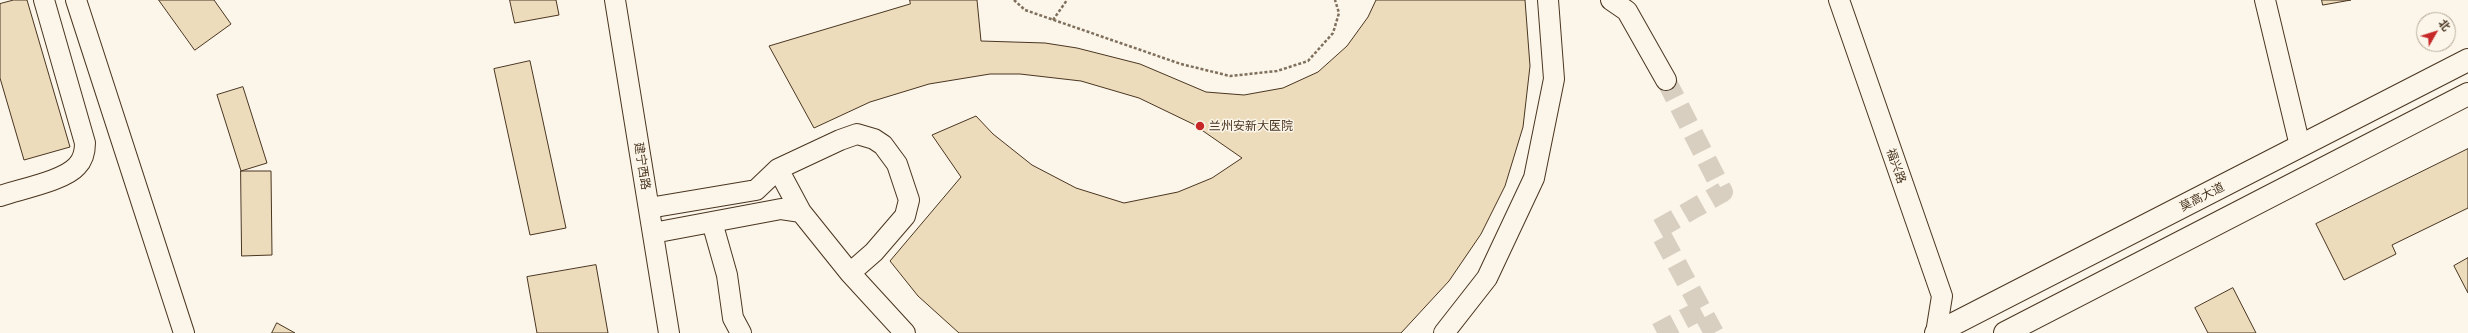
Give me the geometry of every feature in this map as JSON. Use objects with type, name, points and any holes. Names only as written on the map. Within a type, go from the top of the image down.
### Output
[{"type":"main road","name":"莫高大道","points":[[1936,333],[2468,60]]},
{"type":"main road","points":[[2006,333],[2468,94]]},
{"type":"street","points":[[0,196],[68,174],[78,165],[85,152],[85,143],[44,0]]},
{"type":"street","points":[[76,0],[184,333]]},
{"type":"street","name":"建宁西路","points":[[615,0],[669,333]]},
{"type":"street","points":[[1452,331],[1487,278],[1534,178],[1554,79],[1548,0]]},
{"type":"street","points":[[1611,0],[1627,11],[1666,80]]},
{"type":"street","name":"福兴路","points":[[1838,0],[1942,296],[1936,333]]},
{"type":"street","points":[[2265,0],[2300,146]]},
{"type":"street","points":[[649,208],[756,190],[778,169],[857,134],[874,139],[883,146],[897,164],[909,200],[905,216],[874,252],[850,273]]},
{"type":"street","points":[[778,169],[801,212],[850,273],[905,333]]},
{"type":"street","points":[[653,232],[780,209],[801,212]]},
{"type":"street","points":[[712,222],[726,275],[733,318],[741,333]]},
{"type":"path","points":[[1014,0],[1025,10],[1052,20],[1182,64],[1230,76],[1277,71],[1308,61],[1332,33],[1339,13],[1335,0]]},
{"type":"path","points":[[1052,20],[1067,0]]},
{"type":"building","points":[[14,0],[27,0],[70,147],[24,160],[0,78],[0,4]]},
{"type":"building","points":[[159,0],[214,0],[231,24],[195,50]]},
{"type":"building","points":[[510,0],[556,0],[559,15],[515,23]]},
{"type":"building","points":[[910,0],[977,0],[981,41],[1045,43],[1077,48],[1140,64],[1206,92],[1244,95],[1283,88],[1318,72],[1347,46],[1368,17],[1376,0],[1525,0],[1530,66],[1523,127],[1505,186],[1481,234],[1449,281],[1401,333],[959,333],[918,296],[890,261],[961,177],[932,135],[976,116],[993,134],[1032,165],[1076,188],[1124,203],[1178,192],[1212,178],[1242,158],[1193,124],[1139,98],[1081,81],[1020,74],[990,74],[929,84],[870,102],[814,128],[769,46],[910,4]]},
{"type":"building","points":[[2322,0],[2351,0],[2323,5]]},
{"type":"building","points":[[530,61],[566,228],[530,235],[494,69]]},
{"type":"building","points":[[243,87],[267,163],[241,171],[217,95]]},
{"type":"building","points":[[2468,149],[2468,208],[2392,245],[2396,254],[2344,280],[2316,224]]},
{"type":"building","points":[[241,171],[271,171],[272,255],[242,256]]},
{"type":"building","points":[[2468,258],[2468,293],[2454,266]]},
{"type":"building","points":[[596,265],[608,333],[537,333],[527,277]]},
{"type":"building","points":[[2233,288],[2256,333],[2208,333],[2195,308]]},
{"type":"building","points":[[277,323],[295,333],[272,333]]},
{"type":"tunnel","points":[[1666,80],[1723,192],[1658,229],[1714,333]]},
{"type":"tunnel","points":[[1657,333],[1701,310]]},
{"type":"place","name":"兰州安新大医院","points":[[1200,126]]}]
